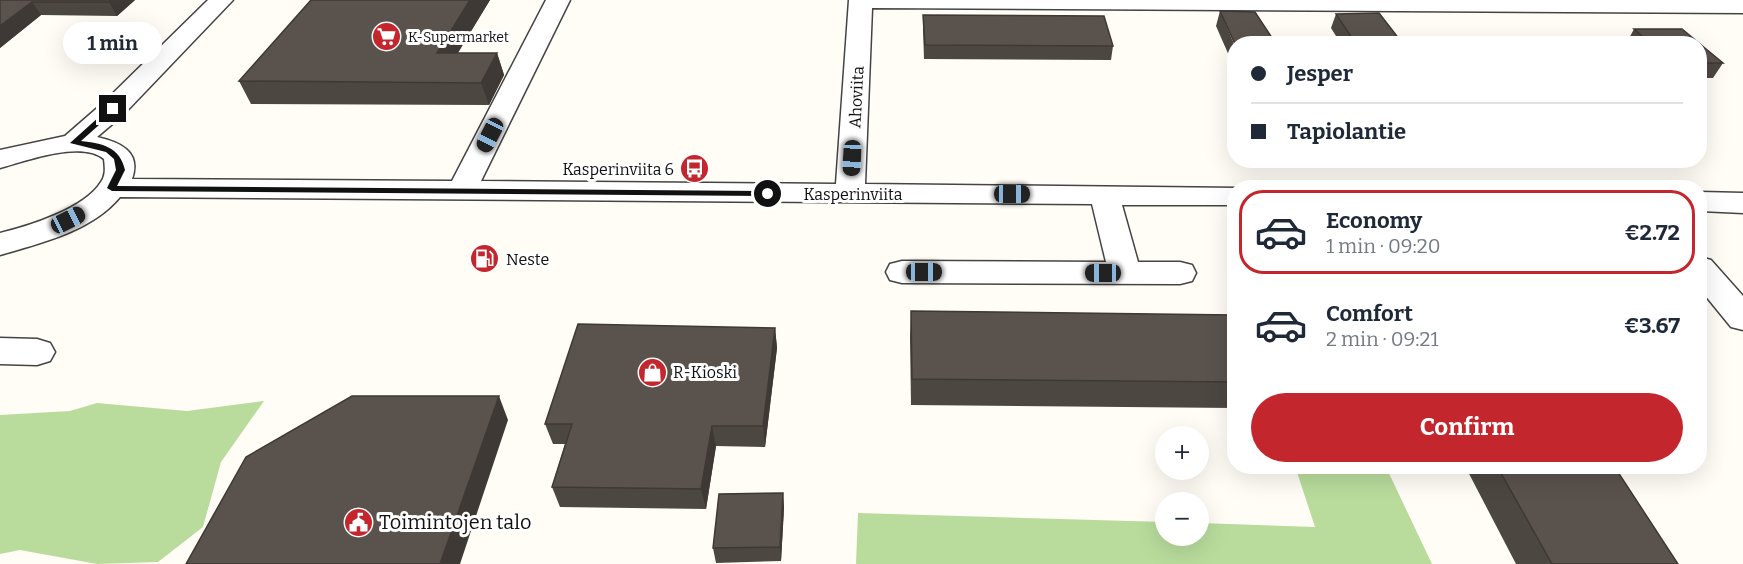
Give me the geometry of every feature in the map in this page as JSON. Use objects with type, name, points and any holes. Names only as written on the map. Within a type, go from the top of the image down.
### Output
[{"type":"street","points":[[74,143],[113,109],[221,0]]},
{"type":"street","points":[[462,190],[558,0]]},
{"type":"street","points":[[861,1],[1743,6]]},
{"type":"street","name":"Ahoviita","points":[[850,194],[861,1]]},
{"type":"street","points":[[0,159],[45,146],[74,143],[94,145],[109,150],[118,158],[121,170],[112,188],[81,214],[55,227],[0,244]]},
{"type":"street","name":"Kasperinviita","points":[[112,188],[1227,196]]},
{"type":"street","points":[[1104,194],[1125,273]]},
{"type":"street","points":[[1707,202],[1743,203]]},
{"type":"street","points":[[902,272],[1180,273]]},
{"type":"street","points":[[1707,276],[1743,318]]},
{"type":"street","points":[[0,351],[37,352]]},
{"type":"green space","points":[[264,401],[221,462],[203,527],[158,562],[97,564],[20,550],[0,554],[0,415],[70,411],[97,403],[187,411]]},
{"type":"green space","points":[[1298,474],[1389,474],[1432,564],[856,564],[858,513],[1155,522],[1155,546],[1209,546],[1209,523],[1315,527]]},
{"type":"building","points":[[0,0],[111,0],[109,2],[32,2],[0,26]]},
{"type":"building","name":"K-Supermarket","points":[[311,0],[470,0],[437,53],[497,53],[481,83],[239,81]]},
{"type":"building","points":[[1220,11],[1255,12],[1271,36],[1231,36]]},
{"type":"building","points":[[1379,13],[1397,36],[1351,36],[1336,14]]},
{"type":"building","points":[[923,15],[1104,16],[1113,46],[925,45]]},
{"type":"building","points":[[1634,29],[1682,29],[1690,36],[1642,36]]},
{"type":"building","points":[[1707,50],[1723,63],[1707,63]]},
{"type":"building","points":[[911,311],[1227,315],[1227,382],[912,379]]},
{"type":"building","points":[[578,324],[775,328],[763,426],[712,426],[701,489],[552,487],[572,424],[545,424]]},
{"type":"building","name":"Toimintojen talo","points":[[352,396],[499,396],[440,564],[186,564],[246,457]]},
{"type":"building","points":[[1501,474],[1619,474],[1678,564],[1552,564]]},
{"type":"building","points":[[783,493],[780,547],[713,548],[719,494]]},
{"type":"place","name":"K-Supermarket","points":[[387,37]]},
{"type":"place","name":"Kasperinviita 6","points":[[695,169]]},
{"type":"place","name":"Neste","points":[[485,259]]},
{"type":"place","name":"R-Kioski","points":[[652,372]]},
{"type":"place","name":"Toimintojen talo","points":[[358,522]]},
{"type":"route","points":[[113,109],[74,143],[94,145],[109,150],[118,158],[121,170],[112,188],[768,194]]}]
